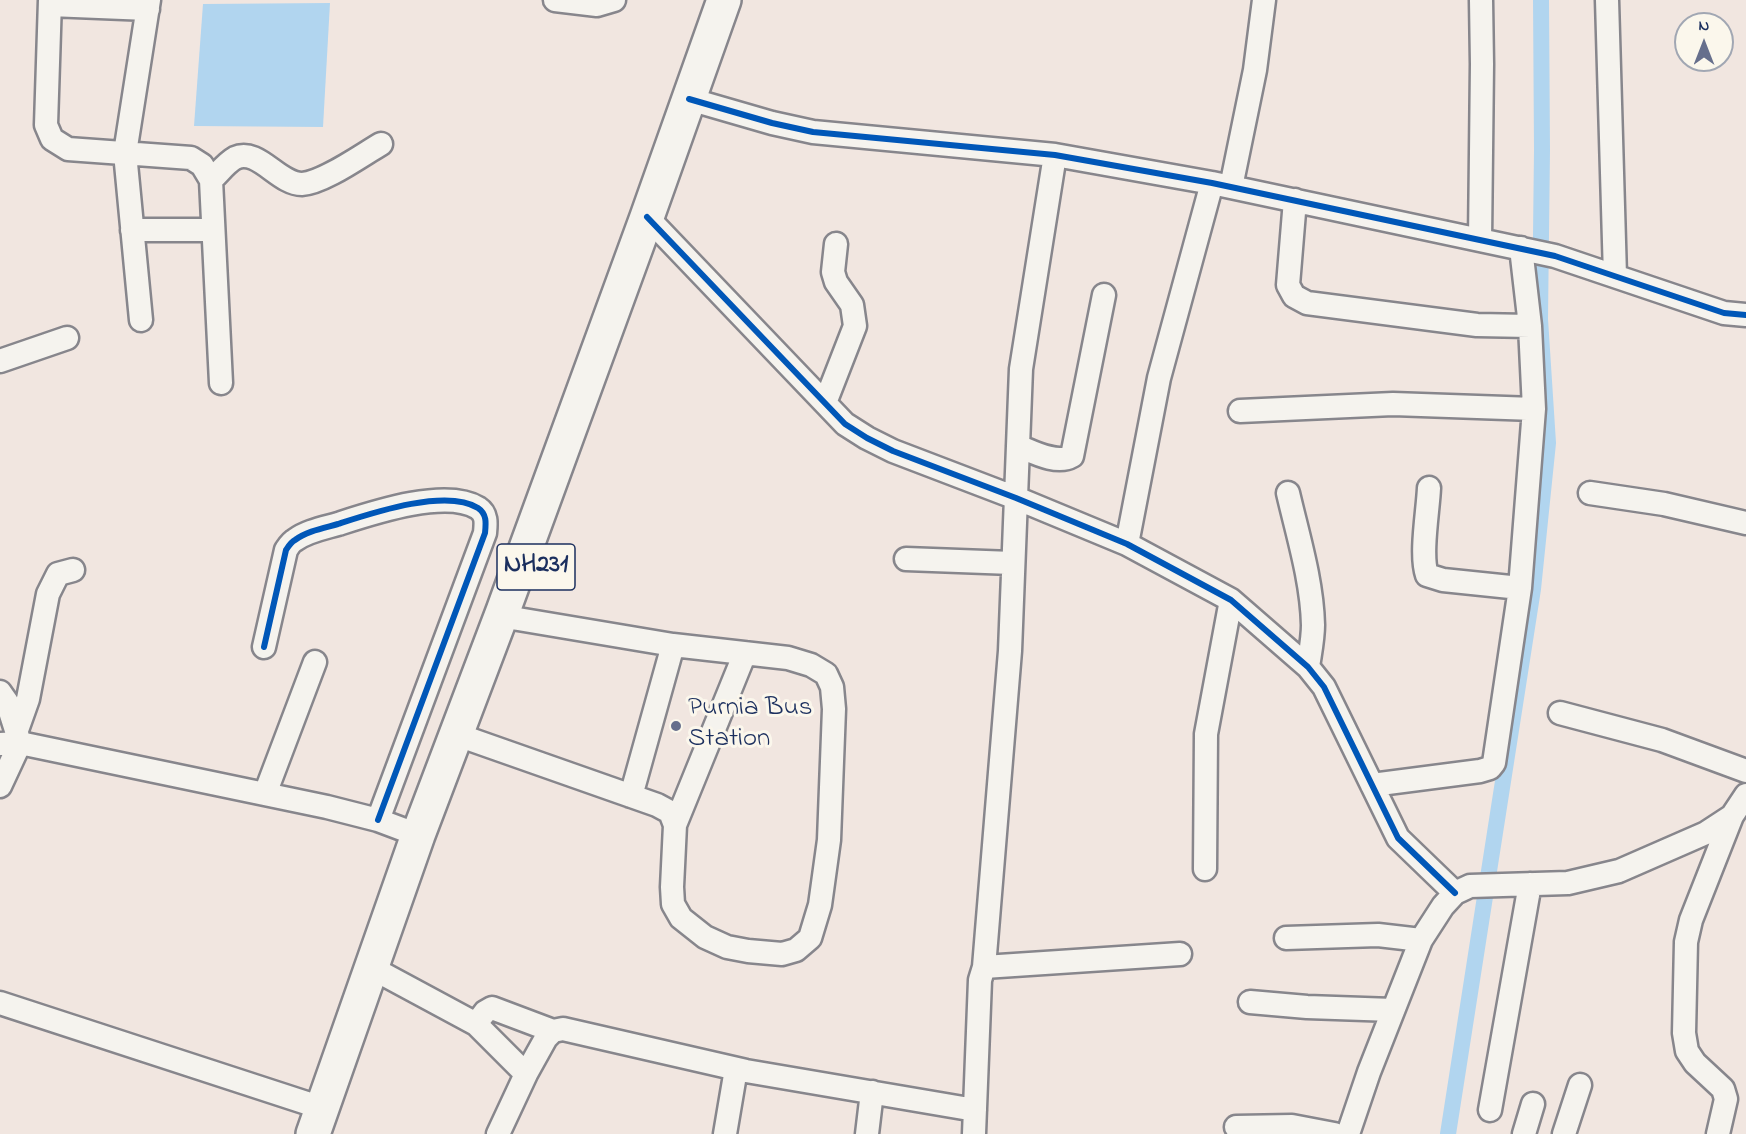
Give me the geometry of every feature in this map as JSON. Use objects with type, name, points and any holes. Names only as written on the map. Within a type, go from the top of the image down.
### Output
[{"type":"highway","name":"NH231","points":[[696,101],[724,0]]},
{"type":"highway","name":"NH231","points":[[323,1125],[464,737],[508,600],[696,101],[739,0]]},
{"type":"highway","name":"NH231","points":[[380,973],[418,835],[518,619],[652,222]]},
{"type":"street","points":[[555,0],[597,5],[614,0]]},
{"type":"street","points":[[1127,544],[1159,378],[1256,70],[1264,0]]},
{"type":"street","points":[[1480,240],[1481,0]]},
{"type":"street","points":[[1607,0],[1615,276]]},
{"type":"street","points":[[141,320],[125,153],[149,4],[50,2],[46,125],[52,140],[68,149],[125,153],[190,158],[202,165],[211,180],[221,383]]},
{"type":"street","points":[[696,101],[772,123],[813,132],[1055,155],[1295,200],[1555,256],[1724,312],[1746,315]]},
{"type":"street","points":[[211,180],[234,159],[245,155],[256,159],[291,184],[305,184],[318,181],[381,144]]},
{"type":"street","points":[[974,1134],[980,980],[984,967],[1010,651],[1021,369],[1055,155]]},
{"type":"street","points":[[1295,200],[1288,285],[1294,296],[1300,300],[1307,303],[1477,325],[1530,326]]},
{"type":"street","points":[[652,222],[845,424],[893,451],[1127,544],[1231,600],[1308,667],[1324,687],[1398,838],[1463,890]]},
{"type":"street","points":[[132,230],[213,230]]},
{"type":"street","points":[[825,403],[855,326],[852,305],[836,282],[833,272],[836,244]]},
{"type":"street","points":[[1372,785],[1480,771],[1490,768],[1494,763],[1520,588],[1534,409],[1526,249]]},
{"type":"street","points":[[1018,446],[1057,459],[1066,460],[1072,456],[1104,295]]},
{"type":"street","points":[[0,361],[67,338]]},
{"type":"street","points":[[1240,411],[1394,404],[1534,409]]},
{"type":"street","points":[[1429,488],[1425,552],[1427,575],[1443,580],[1520,588]]},
{"type":"street","points":[[1288,493],[1310,596],[1313,627],[1308,667]]},
{"type":"street","points":[[1590,493],[1664,504],[1746,523]]},
{"type":"street","points":[[264,647],[286,550],[293,540],[391,507],[417,503],[449,501],[465,504],[479,508],[486,518],[485,533],[378,820]]},
{"type":"street","points":[[906,559],[1012,563]]},
{"type":"street","points":[[0,786],[12,739],[28,699],[48,594],[58,574],[73,570]]},
{"type":"street","points":[[1205,869],[1206,734],[1231,600]]},
{"type":"street","points":[[518,619],[673,645],[745,653],[789,658],[811,665],[826,674],[832,687],[834,709],[829,840],[820,905],[810,938],[796,950],[782,954],[727,947],[705,937],[681,918],[673,903],[675,825],[745,653]]},
{"type":"street","points":[[631,796],[673,645]]},
{"type":"street","points":[[265,794],[315,662]]},
{"type":"street","points":[[0,692],[7,702],[12,739]]},
{"type":"street","points":[[1560,713],[1662,740],[1746,771]]},
{"type":"street","points":[[464,737],[657,805],[670,812],[675,825]]},
{"type":"street","points":[[12,739],[378,820],[418,835]]},
{"type":"street","points":[[1722,1133],[1726,1099],[1723,1089],[1695,1063],[1687,1051],[1684,1034],[1686,942],[1691,920],[1732,816],[1746,795]]},
{"type":"street","points":[[1347,1134],[1421,940],[1443,906],[1463,890],[1502,884],[1568,883],[1619,871],[1706,833],[1732,816]]},
{"type":"street","points":[[1490,1110],[1530,884]]},
{"type":"street","points":[[1286,938],[1378,935],[1421,940]]},
{"type":"street","points":[[984,967],[1180,954]]},
{"type":"street","points":[[380,973],[476,1024],[526,1074]]},
{"type":"street","points":[[1250,1002],[1307,1007],[1393,1010]]},
{"type":"street","points":[[0,1003],[323,1125]]},
{"type":"street","points":[[476,1024],[485,1012],[492,1008],[553,1031],[563,1029],[590,1034],[736,1069],[975,1110]]},
{"type":"street","points":[[507,1131],[526,1074],[546,1038],[553,1031]]},
{"type":"street","points":[[725,1134],[736,1069]]},
{"type":"street","points":[[1564,1134],[1580,1085]]},
{"type":"street","points":[[867,1134],[872,1092]]},
{"type":"street","points":[[1524,1134],[1533,1104]]},
{"type":"street","points":[[1236,1128],[1292,1126],[1334,1134]]},
{"type":"water","points":[[330,3],[323,127],[194,126],[203,4]]},
{"type":"waterway","points":[[1448,1134],[1533,589],[1548,443],[1540,319],[1541,0]]},
{"type":"cycle path","points":[[689,99],[772,123],[813,132],[1055,155],[1212,183],[1555,256],[1724,313],[1746,315]]},
{"type":"cycle path","points":[[647,217],[845,424],[893,451],[1127,544],[1231,600],[1308,667],[1324,687],[1398,838],[1455,893]]},
{"type":"cycle path","points":[[264,647],[286,550],[300,537],[370,514],[429,501],[464,502],[478,508],[483,513],[486,522],[485,533],[378,820]]},
{"type":"place","name":"Purnia Bus Station","points":[[676,726]]}]
